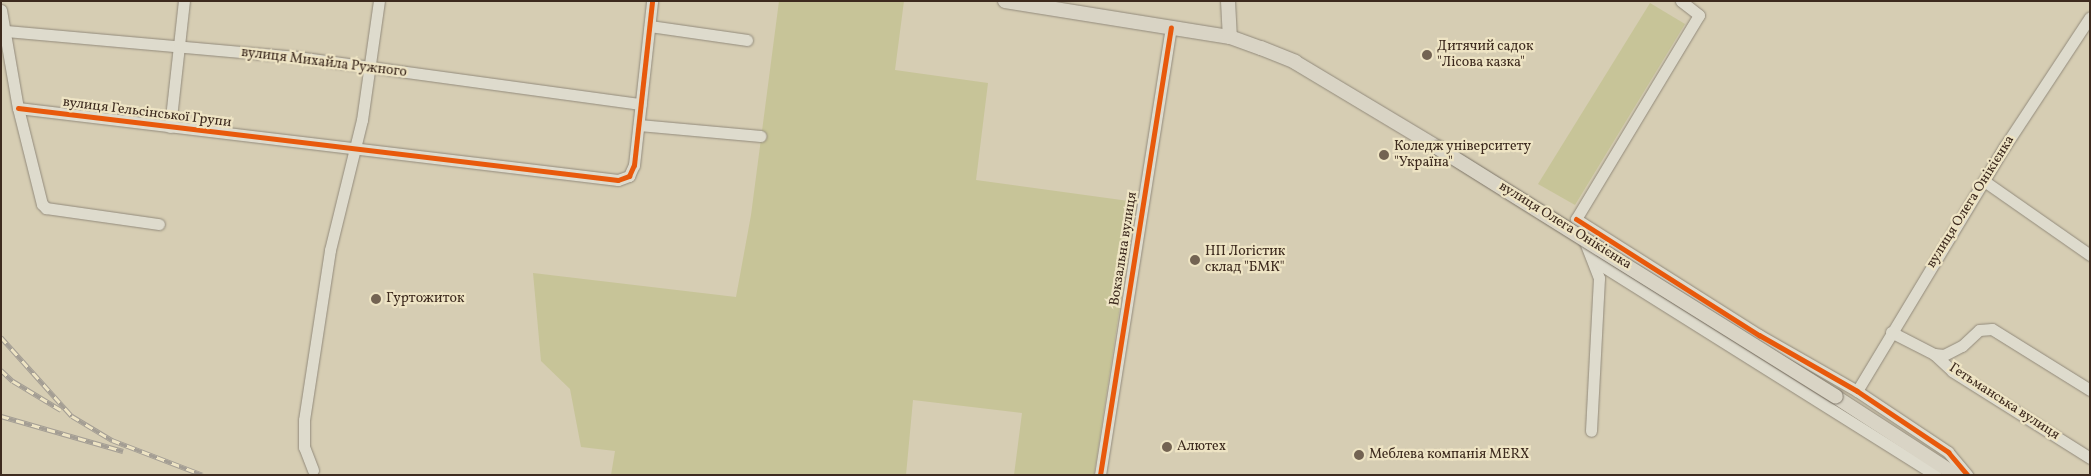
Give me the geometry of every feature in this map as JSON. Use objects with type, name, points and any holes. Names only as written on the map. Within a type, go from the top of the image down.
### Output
[{"type":"main road","name":"вулиця Олега Онікієнка","points":[[1005,1],[1230,37],[1295,62],[1438,148],[1956,475]]},
{"type":"main road","points":[[1228,1],[1230,37]]},
{"type":"street","points":[[170,127],[177,47],[184,1]]},
{"type":"street","points":[[313,470],[304,446],[304,420],[330,250],[371,68],[379,1]]},
{"type":"street","points":[[652,1],[639,125],[761,136]]},
{"type":"street","points":[[1576,219],[1699,15],[1681,1]]},
{"type":"street","points":[[1,10],[18,108],[46,208],[159,224]]},
{"type":"street","name":"вулиця Олега Онікієнка","points":[[1857,391],[1984,181],[2090,17]]},
{"type":"street","points":[[650,26],[747,40]]},
{"type":"street","name":"Вокзальна вулиця","points":[[1100,475],[1171,28]]},
{"type":"street","name":"вулиця Михайла Ружного","points":[[6,31],[297,57],[641,104]]},
{"type":"street","name":"вулиця Гельсінської Групи","points":[[18,108],[354,150],[618,180],[629,176],[634,165],[639,125]]},
{"type":"street","points":[[1984,181],[2090,255]]},
{"type":"street","points":[[1576,219],[1600,278],[1591,432]]},
{"type":"street","points":[[1576,219],[1760,334],[1857,391],[1948,452],[1967,475]]},
{"type":"street","points":[[1593,260],[1936,475]]},
{"type":"street","points":[[1934,354],[1944,355],[1962,346],[1985,327],[2090,390]]},
{"type":"street","name":"Гетьманська вулиця","points":[[1891,332],[1934,354],[1952,371],[2090,458]]},
{"type":"street","points":[[1746,356],[1760,334]]},
{"type":"shaded area","points":[[779,1],[904,1],[895,70],[988,83],[976,180],[1136,202],[1094,475],[1014,475],[1022,413],[913,400],[906,475],[611,475],[615,451],[581,447],[570,389],[541,361],[533,273],[736,297],[751,215]]},
{"type":"shaded area","points":[[1650,3],[1685,24],[1575,205],[1538,184]]},
{"type":"railway","points":[[1,337],[72,416],[112,440],[203,475]]},
{"type":"railway","points":[[1,370],[13,381],[61,410]]},
{"type":"railway","points":[[1,416],[123,451]]},
{"type":"cycle path","points":[[18,108],[618,180],[629,176],[634,165],[652,1]]},
{"type":"cycle path","points":[[1100,475],[1171,28]]},
{"type":"cycle path","points":[[1576,219],[1759,335],[1857,391],[1948,452],[1967,475]]},
{"type":"place","name":"Дитячий садок \"Лісова казка\"","points":[[1427,55]]},
{"type":"place","name":"Коледж університету \"Україна\"","points":[[1384,155]]},
{"type":"place","name":"НП Логістик склад \"БМК\"","points":[[1195,260]]},
{"type":"place","name":"Гуртожиток","points":[[376,299]]},
{"type":"place","name":"Алютех","points":[[1167,447]]},
{"type":"place","name":"Меблева компанія MERX","points":[[1359,455]]}]
